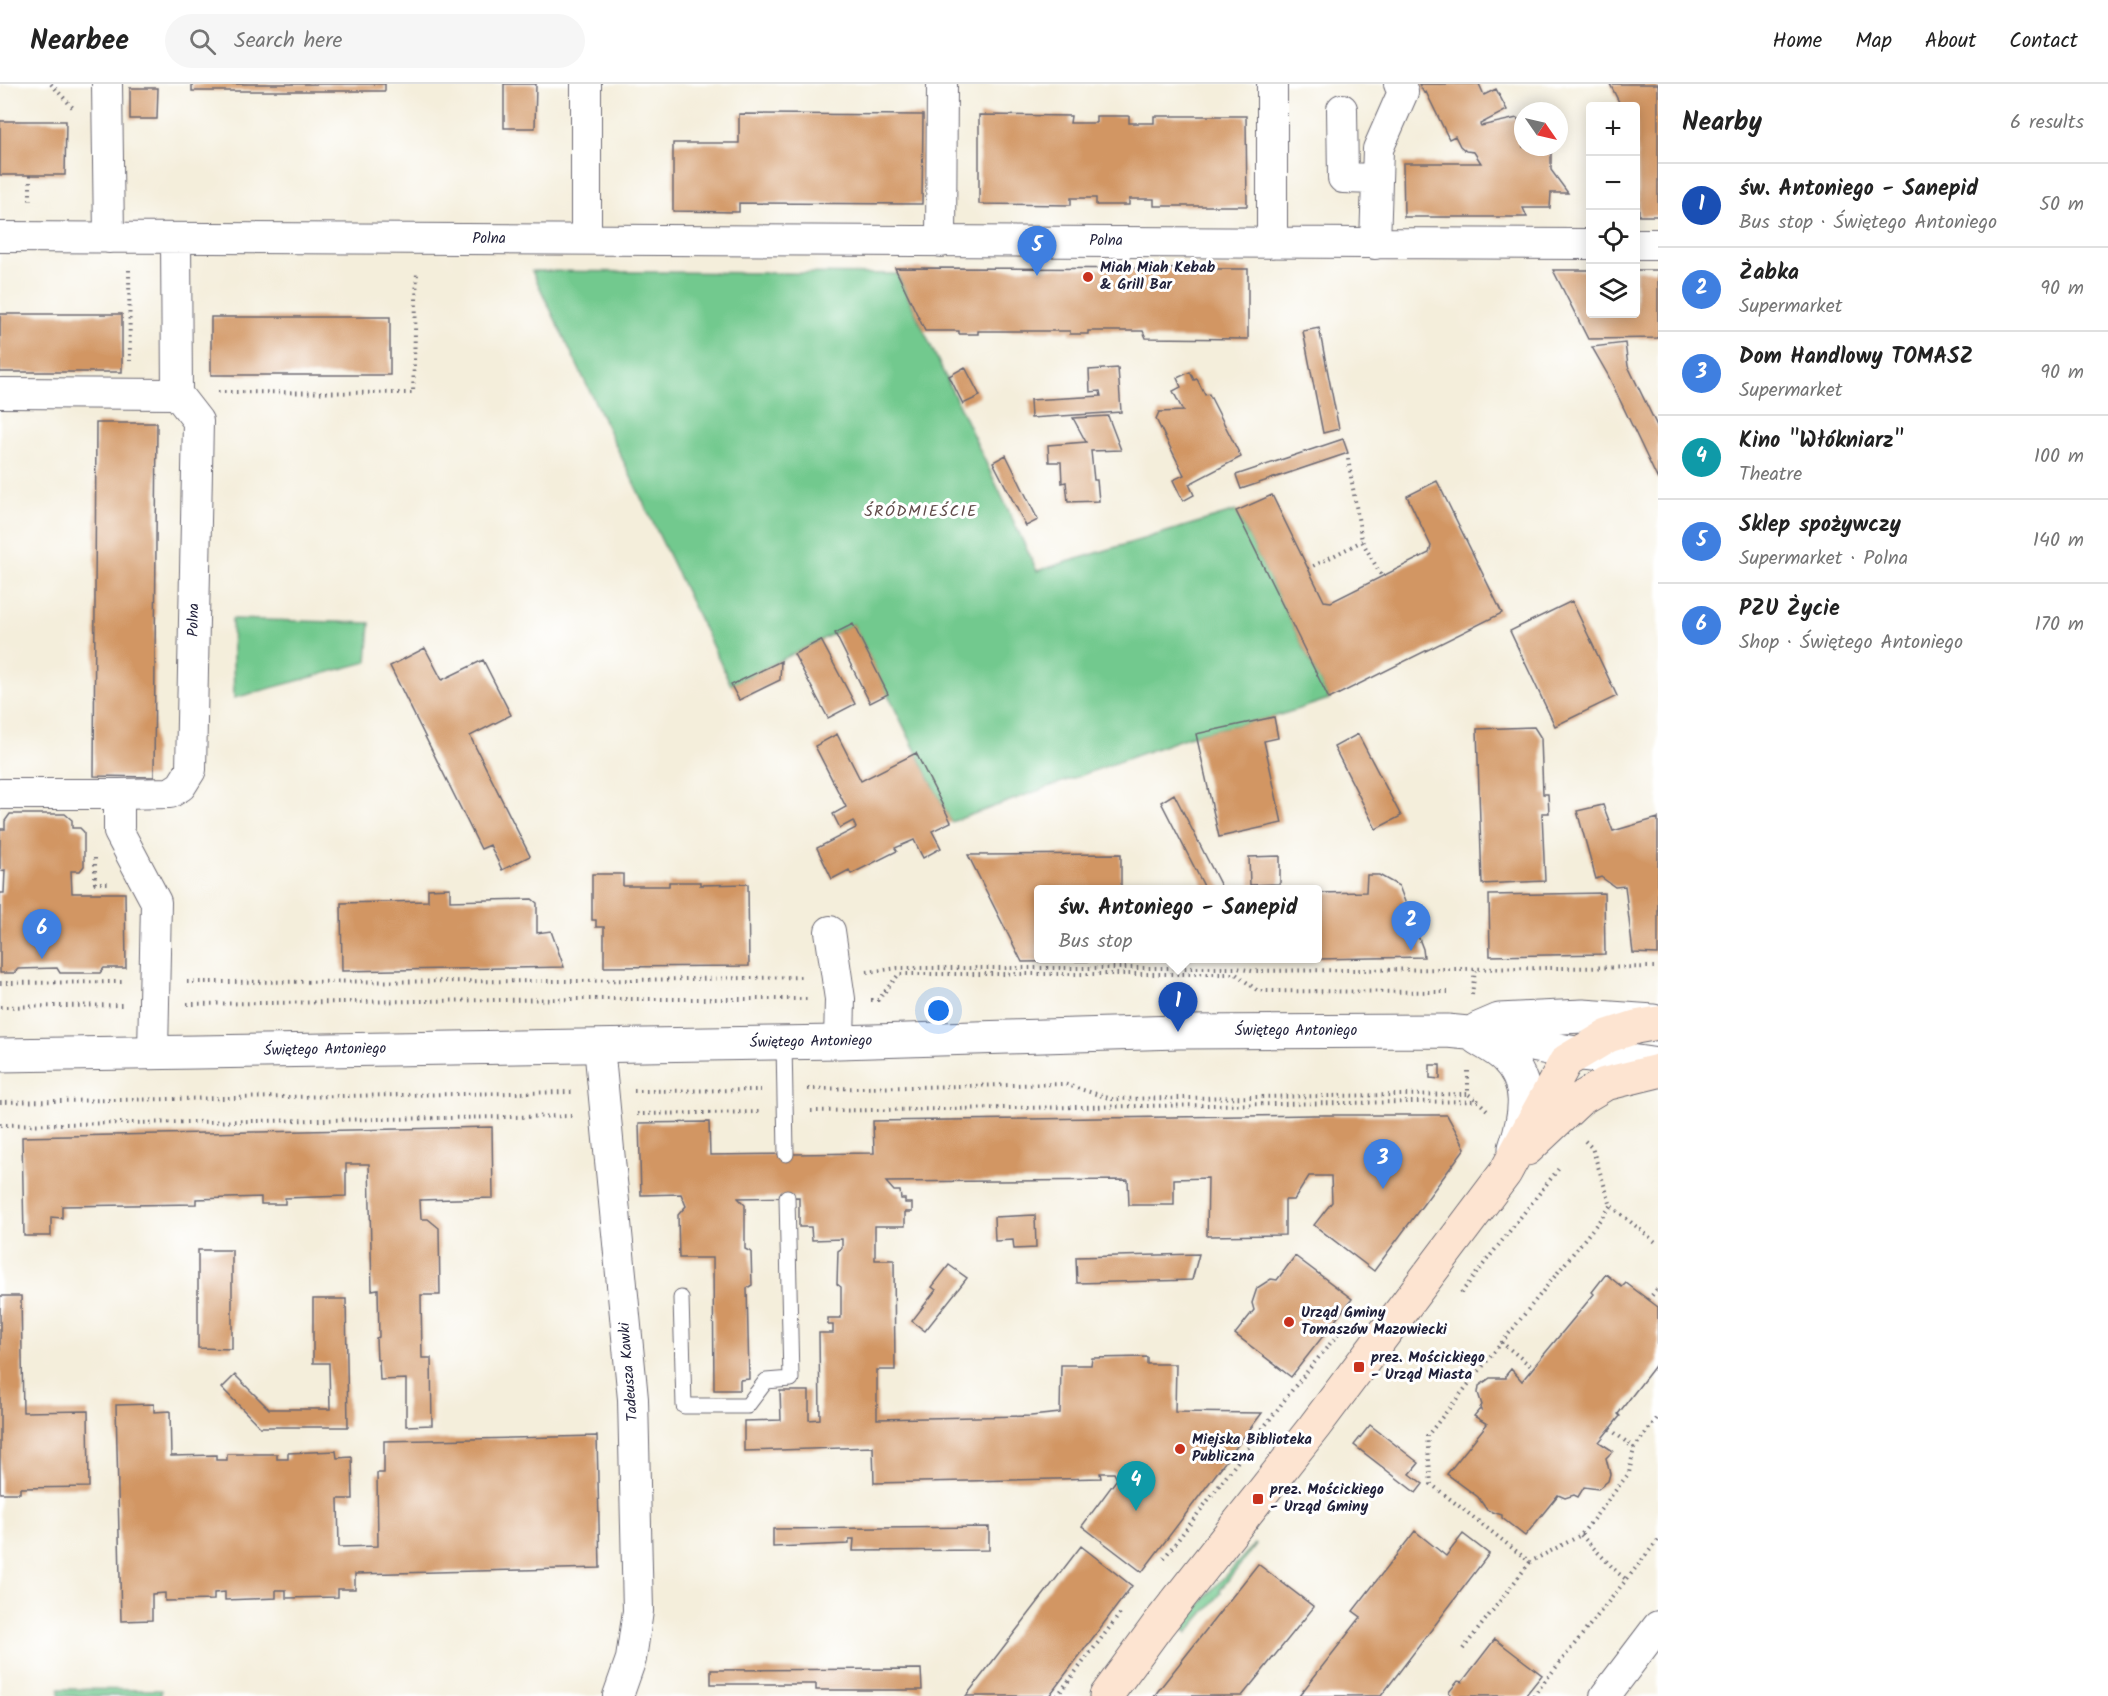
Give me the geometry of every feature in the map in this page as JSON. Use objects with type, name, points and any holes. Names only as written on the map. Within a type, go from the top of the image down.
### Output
[{"type":"main road","points":[[1509,1167],[1566,1061],[1575,1053],[1608,1036],[1658,1022]]},
{"type":"main road","points":[[1106,1696],[1158,1625],[1314,1427],[1509,1167],[1580,1099],[1605,1084],[1658,1071]]},
{"type":"street","points":[[107,84],[108,238]]},
{"type":"street","points":[[586,84],[586,239]]},
{"type":"street","points":[[940,242],[942,84]]},
{"type":"street","points":[[1272,84],[1272,243]]},
{"type":"street","points":[[1375,244],[1378,149],[1403,92],[1399,84]]},
{"type":"street","points":[[1342,109],[1343,178],[1376,179]]},
{"type":"street","name":"Polna","points":[[0,237],[1586,244]]},
{"type":"street","points":[[0,393],[177,394],[176,239]]},
{"type":"street","points":[[1640,244],[1658,244]]},
{"type":"street","name":"Polna","points":[[119,794],[170,793],[181,786],[191,770],[198,420],[177,394]]},
{"type":"street","points":[[0,794],[119,794],[119,832],[156,903],[153,1053]]},
{"type":"street","points":[[830,931],[840,999],[839,1042]]},
{"type":"street","name":"Świętego Antoniego","points":[[1468,1033],[1499,1020],[1583,1016],[1658,1022]]},
{"type":"street","name":"Świętego Antoniego","points":[[0,1055],[839,1042],[1178,1032],[1447,1031],[1658,1065]]},
{"type":"street","points":[[1468,1033],[1503,1055],[1514,1067],[1524,1085],[1524,1121],[1509,1167]]},
{"type":"street","name":"Tadeusza Kawki","points":[[599,1046],[633,1399],[638,1611],[631,1659],[618,1696]]},
{"type":"street","points":[[1605,1696],[1658,1626]]},
{"type":"lane","points":[[784,1043],[786,1154]]},
{"type":"lane","points":[[681,1298],[684,1406],[747,1406],[766,1381],[791,1379],[787,1197]]},
{"type":"path","points":[[51,84],[83,119]]},
{"type":"path","points":[[30,175],[30,215]]},
{"type":"path","points":[[129,268],[130,367]]},
{"type":"path","points":[[210,392],[413,393],[417,269]]},
{"type":"path","points":[[1348,459],[1362,541],[1382,577]]},
{"type":"path","points":[[1308,569],[1362,541]]},
{"type":"path","points":[[95,850],[95,883],[114,883]]},
{"type":"path","points":[[0,1007],[587,999],[878,1000],[899,974],[1236,974],[1258,991],[1448,992]]},
{"type":"path","points":[[0,1102],[1064,1084],[1112,1099],[1468,1094]]},
{"type":"path","points":[[1582,1138],[1592,1148],[1611,1206],[1658,1244]]},
{"type":"path","points":[[1530,1562],[1431,1484],[1427,1436],[1611,1206]]},
{"type":"path","points":[[1648,1300],[1658,1288]]},
{"type":"path","points":[[1159,1564],[1340,1331]]},
{"type":"path","points":[[1501,1342],[1532,1367]]},
{"type":"path","points":[[1463,1649],[1530,1562],[1581,1535],[1629,1473],[1634,1448],[1658,1417]]},
{"type":"path","points":[[1610,1429],[1634,1448]]},
{"type":"path","points":[[1581,1535],[1627,1580]]},
{"type":"path","points":[[1533,1696],[1658,1539]]},
{"type":"path","points":[[1057,1696],[1123,1610]]},
{"type":"green space","points":[[532,271],[897,274],[1037,571],[1236,511],[1329,699],[1274,717],[1196,734],[951,822],[853,624],[731,685]]},
{"type":"green space","points":[[232,619],[370,623],[367,662],[234,698]]},
{"type":"green space","points":[[1255,1544],[1220,1590],[1221,1593],[1187,1633],[1182,1628],[1210,1592]]},
{"type":"green space","points":[[59,1689],[161,1690],[161,1696],[59,1696]]},
{"type":"building","points":[[192,84],[385,84],[385,91],[192,91]]},
{"type":"building","points":[[504,84],[536,84],[535,128],[504,128]]},
{"type":"building","points":[[1419,84],[1479,84],[1484,95],[1496,89],[1507,110],[1480,124],[1481,126],[1514,119],[1514,156],[1551,156],[1551,170],[1568,193],[1551,193],[1550,208],[1523,208],[1527,217],[1404,217],[1403,163],[1481,163],[1474,152],[1466,151],[1460,146],[1455,136],[1449,139],[1426,92],[1424,93]]},
{"type":"building","points":[[1610,84],[1658,84],[1658,216],[1640,216],[1640,102],[1619,102]]},
{"type":"building","points":[[130,88],[158,88],[157,119],[130,119]]},
{"type":"building","points":[[739,114],[923,115],[922,204],[739,203],[739,212],[673,211],[673,143],[739,143]]},
{"type":"building","points":[[979,115],[1071,116],[1070,123],[1096,123],[1096,116],[1129,116],[1129,123],[1154,123],[1154,116],[1246,116],[1247,206],[1154,206],[1154,199],[1129,199],[1129,205],[1096,205],[1096,198],[1071,198],[1071,205],[979,204]]},
{"type":"building","points":[[0,121],[66,121],[65,175],[0,175]]},
{"type":"building","points":[[895,268],[1248,269],[1248,339],[1146,338],[1143,331],[1088,331],[1088,334],[1070,334],[1070,331],[978,331],[978,334],[959,334],[959,331],[925,331]]},
{"type":"building","points":[[1553,270],[1586,270],[1586,318],[1640,318],[1640,270],[1658,270],[1658,338],[1588,339]]},
{"type":"building","points":[[0,314],[122,314],[122,372],[0,372]]},
{"type":"building","points":[[211,317],[390,317],[390,375],[211,375]]},
{"type":"building","points":[[1319,328],[1339,429],[1323,433],[1303,331]]},
{"type":"building","points":[[1625,343],[1628,366],[1658,428],[1658,480],[1608,375],[1592,347]]},
{"type":"building","points":[[965,367],[980,396],[963,404],[949,376]]},
{"type":"building","points":[[1118,368],[1121,412],[1031,418],[1030,400],[1101,396],[1100,391],[1090,392],[1089,370]]},
{"type":"building","points":[[1190,372],[1194,380],[1197,379],[1205,395],[1209,394],[1241,457],[1189,484],[1194,495],[1183,501],[1173,480],[1184,475],[1156,419],[1159,412],[1183,411],[1173,391],[1181,387],[1177,378]]},
{"type":"building","points":[[1108,416],[1121,450],[1091,451],[1099,501],[1068,502],[1066,482],[1062,483],[1061,462],[1049,462],[1048,445],[1086,442],[1073,418]]},
{"type":"building","points":[[96,423],[157,423],[154,777],[94,776]]},
{"type":"building","points":[[1343,439],[1348,453],[1241,489],[1236,475]]},
{"type":"building","points":[[1006,455],[1038,520],[1026,526],[993,462]]},
{"type":"building","points":[[1437,481],[1502,613],[1329,699],[1236,511],[1272,495],[1324,601],[1331,602],[1429,553],[1431,546],[1407,496]]},
{"type":"building","points":[[1572,601],[1617,696],[1555,726],[1510,631]]},
{"type":"building","points":[[853,624],[888,694],[870,703],[835,633]]},
{"type":"building","points":[[821,640],[855,704],[828,718],[794,654]]},
{"type":"building","points":[[425,648],[442,680],[483,660],[511,715],[470,736],[530,856],[502,870],[490,845],[481,849],[390,666]]},
{"type":"building","points":[[781,661],[780,680],[739,700],[731,685]]},
{"type":"building","points":[[1274,717],[1278,738],[1264,741],[1282,823],[1219,837],[1196,734]]},
{"type":"building","points":[[1534,727],[1541,738],[1543,794],[1548,794],[1549,813],[1542,813],[1545,881],[1482,884],[1477,729]]},
{"type":"building","points":[[837,734],[861,781],[916,753],[951,822],[932,831],[941,848],[923,858],[914,840],[895,848],[897,851],[851,874],[849,870],[832,879],[817,848],[856,828],[853,821],[840,828],[833,814],[846,807],[815,746]]},
{"type":"building","points":[[1358,734],[1401,816],[1376,829],[1334,747]]},
{"type":"building","points":[[1174,794],[1220,885],[1203,885],[1161,802]]},
{"type":"building","points":[[1603,805],[1613,831],[1658,818],[1658,954],[1633,953],[1625,886],[1615,887],[1601,877],[1596,879],[1577,811]]},
{"type":"building","points":[[10,814],[65,814],[72,820],[72,828],[80,828],[84,832],[84,866],[80,871],[71,871],[72,893],[125,893],[126,968],[104,968],[100,973],[60,973],[57,968],[18,969],[14,973],[0,973],[0,893],[4,893],[5,870],[0,871],[0,829],[5,829],[5,821]]},
{"type":"building","points":[[1121,854],[1121,885],[1034,885],[1034,962],[1022,962],[968,855]]},
{"type":"building","points":[[1280,856],[1280,884],[1250,885],[1249,857]]},
{"type":"building","points":[[592,874],[623,874],[623,886],[669,886],[669,882],[700,882],[700,885],[748,884],[749,966],[604,967],[604,927],[596,927],[596,920],[592,920]]},
{"type":"building","points":[[1367,875],[1379,875],[1399,886],[1424,957],[1322,959],[1322,893],[1366,892]]},
{"type":"building","points":[[450,888],[450,901],[532,899],[537,903],[537,933],[551,931],[564,967],[342,971],[341,903],[428,901],[428,889]]},
{"type":"building","points":[[1604,893],[1605,954],[1490,956],[1489,895]]},
{"type":"building","points":[[1430,1065],[1440,1065],[1440,1079],[1430,1078]]},
{"type":"building","points":[[1447,1115],[1465,1148],[1374,1271],[1314,1225],[1332,1202],[1331,1176],[1309,1176],[1294,1200],[1285,1200],[1285,1235],[1207,1236],[1208,1178],[1174,1179],[1174,1205],[1129,1205],[1128,1180],[886,1182],[894,1191],[900,1191],[901,1199],[905,1199],[905,1203],[912,1203],[912,1212],[905,1212],[905,1226],[875,1226],[875,1260],[894,1260],[895,1370],[877,1370],[877,1419],[1031,1416],[1060,1413],[1061,1365],[1091,1365],[1092,1358],[1147,1357],[1147,1364],[1176,1364],[1175,1412],[1262,1413],[1142,1572],[1082,1526],[1117,1479],[1114,1473],[1100,1473],[1101,1478],[874,1483],[873,1447],[744,1451],[744,1421],[781,1420],[780,1391],[809,1391],[809,1420],[820,1419],[819,1333],[833,1333],[833,1325],[828,1325],[828,1318],[841,1318],[841,1287],[837,1284],[838,1251],[842,1248],[842,1239],[812,1240],[811,1227],[799,1227],[799,1197],[738,1198],[745,1205],[745,1249],[751,1252],[752,1285],[747,1288],[749,1379],[740,1380],[740,1390],[714,1390],[713,1258],[679,1258],[678,1215],[686,1206],[681,1194],[641,1195],[639,1123],[709,1122],[710,1155],[874,1153],[873,1121]]},
{"type":"building","points":[[492,1127],[493,1198],[420,1200],[421,1219],[428,1219],[439,1228],[440,1295],[421,1295],[422,1358],[431,1358],[432,1425],[406,1426],[406,1379],[380,1380],[376,1338],[379,1337],[378,1289],[372,1290],[369,1164],[346,1164],[346,1196],[285,1198],[285,1204],[261,1204],[261,1197],[196,1199],[196,1204],[62,1206],[62,1218],[51,1217],[51,1236],[24,1236],[22,1137]]},
{"type":"building","points":[[1035,1215],[1036,1248],[1014,1249],[1013,1240],[995,1241],[994,1217]]},
{"type":"building","points":[[198,1250],[232,1250],[232,1349],[198,1348]]},
{"type":"building","points":[[1199,1254],[1192,1280],[1077,1283],[1076,1257]]},
{"type":"building","name":"Urząd Gminy Tomaszów Mazowiecki","points":[[1295,1256],[1352,1299],[1291,1377],[1235,1334],[1254,1310],[1252,1303],[1257,1288],[1271,1279],[1277,1280]]},
{"type":"building","points":[[949,1265],[967,1278],[925,1331],[912,1321],[936,1290],[932,1287]]},
{"type":"building","points":[[1606,1274],[1622,1287],[1626,1283],[1658,1307],[1658,1362],[1599,1442],[1613,1451],[1606,1458],[1610,1474],[1608,1481],[1598,1489],[1584,1487],[1578,1497],[1574,1495],[1565,1498],[1558,1495],[1525,1536],[1502,1518],[1502,1515],[1487,1510],[1478,1497],[1447,1474],[1487,1424],[1474,1416],[1481,1410],[1482,1405],[1478,1393],[1479,1386],[1490,1378],[1506,1378],[1511,1369],[1522,1381],[1594,1294],[1592,1292]]},
{"type":"building","points":[[0,1296],[21,1296],[23,1412],[88,1411],[89,1487],[20,1488],[20,1493],[0,1493]]},
{"type":"building","points":[[313,1299],[346,1299],[348,1427],[260,1427],[222,1388],[235,1375],[269,1409],[330,1409],[329,1363],[313,1363]]},
{"type":"building","points":[[154,1404],[154,1412],[170,1411],[171,1456],[216,1455],[216,1460],[227,1460],[227,1454],[277,1454],[277,1459],[288,1459],[288,1453],[336,1451],[337,1458],[352,1457],[353,1499],[338,1499],[339,1547],[378,1546],[377,1473],[384,1473],[384,1441],[597,1436],[600,1568],[355,1574],[355,1589],[338,1589],[338,1597],[286,1598],[286,1590],[276,1590],[276,1598],[225,1600],[225,1592],[214,1593],[214,1600],[165,1601],[165,1593],[152,1594],[152,1620],[121,1621],[116,1405]]},
{"type":"building","points":[[1370,1425],[1419,1463],[1410,1474],[1423,1484],[1416,1493],[1354,1445]]},
{"type":"building","points":[[989,1527],[989,1550],[853,1551],[854,1539],[849,1539],[849,1544],[773,1547],[773,1529]]},
{"type":"building","points":[[1415,1531],[1446,1556],[1463,1534],[1489,1554],[1381,1696],[1299,1696],[1361,1617],[1353,1611]]},
{"type":"building","points":[[1081,1546],[1132,1586],[1049,1696],[966,1696]]},
{"type":"building","points":[[1258,1564],[1314,1607],[1242,1696],[1154,1696]]},
{"type":"building","points":[[1495,1639],[1542,1675],[1525,1696],[1451,1696],[1449,1692],[1458,1681],[1462,1682]]},
{"type":"building","points":[[921,1669],[922,1690],[816,1690],[816,1684],[711,1684],[711,1670]]},
{"type":"place","name":"Sklep spożywczy","points":[[1037,276]]},
{"type":"place","name":"Miah Miah Kebab & Grill Bar","points":[[1088,277]]},
{"type":"place","name":"Żabka","points":[[1411,951]]},
{"type":"place","name":"PZU Życie","points":[[42,959]]},
{"type":"place","name":"św. Antoniego - Sanepid","points":[[1178,1032]]},
{"type":"place","name":"Dom Handlowy TOMASZ","points":[[1383,1189]]},
{"type":"place","name":"Urząd Gminy Tomaszów Mazowiecki","points":[[1289,1322]]},
{"type":"place","name":"prez. Mościckiego - Urząd Miasta","points":[[1359,1367]]},
{"type":"place","name":"Miejska Biblioteka Publiczna","points":[[1180,1449]]},
{"type":"place","name":"prez. Mościckiego - Urząd Gminy","points":[[1258,1499]]},
{"type":"place","name":"Kino \"Włókniarz\"","points":[[1136,1511]]},
{"type":"district","name":"ŚRÓDMIEŚCIE","points":[[921,511]]}]
